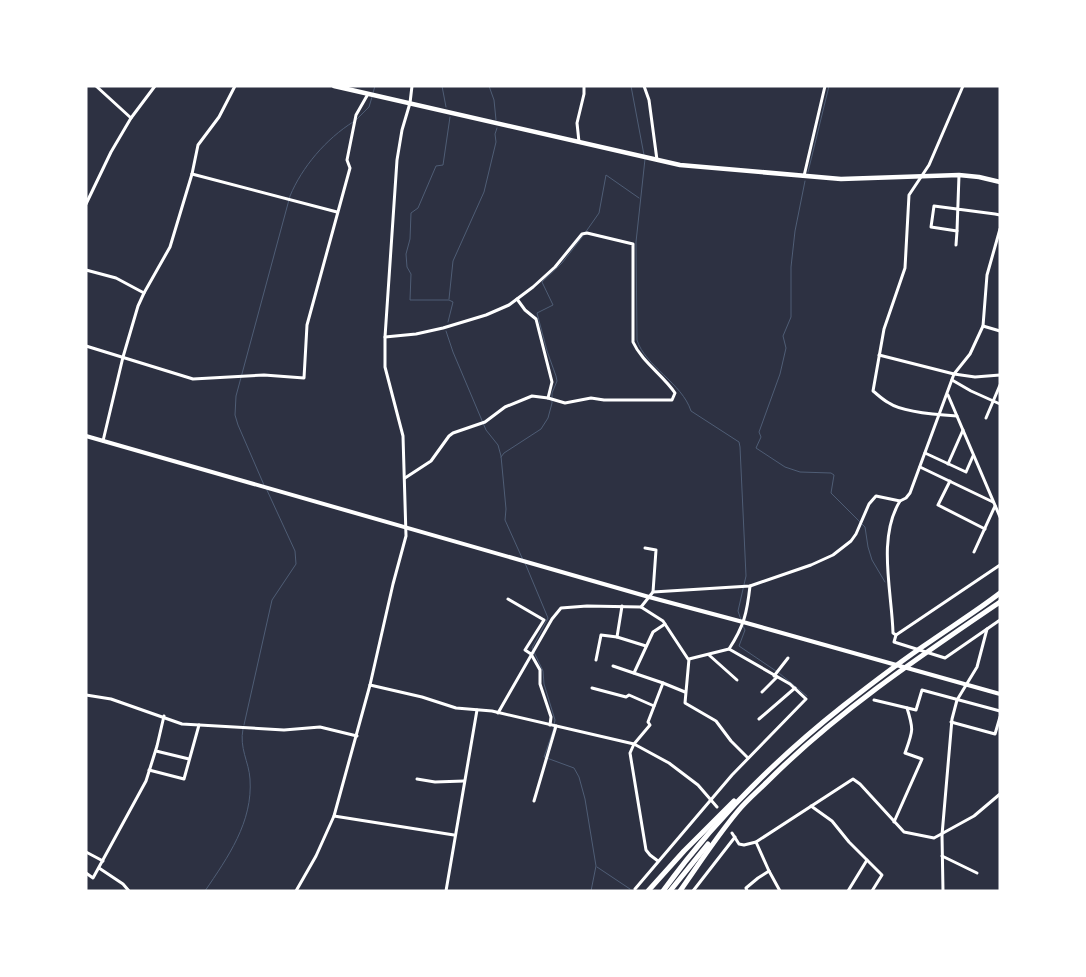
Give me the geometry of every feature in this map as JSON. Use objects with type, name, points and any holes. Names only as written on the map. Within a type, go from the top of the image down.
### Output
[{"type":"highway","points":[[648,891],[684,850],[750,785],[842,707],[1000,592]]},
{"type":"highway","points":[[670,891],[736,808],[798,752],[846,712],[934,646],[1000,602]]},
{"type":"highway","points":[[663,891],[696,848],[774,766]]},
{"type":"highway","points":[[680,891],[736,808]]},
{"type":"main road","points":[[334,86],[648,159],[703,168],[854,179],[959,175],[1000,182]]},
{"type":"street","points":[[96,86],[132,118]]},
{"type":"street","points":[[87,203],[111,152],[155,86]]},
{"type":"street","points":[[102,441],[123,357],[144,293],[170,247],[192,174],[198,144],[219,117],[235,86]]},
{"type":"street","points":[[296,891],[316,856],[334,816],[357,736],[406,536],[403,436],[385,367],[385,336],[397,160],[412,86]]},
{"type":"street","points":[[578,143],[577,123],[584,86]]},
{"type":"street","points":[[644,86],[649,100],[657,161]]},
{"type":"street","points":[[804,176],[825,86]]},
{"type":"street","points":[[957,416],[940,415],[889,404],[872,391],[884,329],[905,268],[908,195],[930,165],[964,86]]},
{"type":"street","points":[[86,346],[194,379],[264,375],[304,378],[307,325],[350,168],[348,160],[356,115],[369,94]]},
{"type":"street","points":[[192,174],[337,212]]},
{"type":"street","points":[[956,245],[959,175]]},
{"type":"street","points":[[957,231],[931,227],[934,206],[1000,216]]},
{"type":"street","points":[[653,592],[748,586],[811,565],[833,555],[851,541],[860,526],[869,504],[876,496],[900,501],[906,498],[910,493],[926,453],[954,374],[970,354],[983,326],[987,276],[1000,229]]},
{"type":"street","points":[[385,336],[416,334],[443,328],[500,310],[517,299],[555,267],[585,234],[633,244],[633,342],[637,351],[669,384],[675,393],[672,400],[604,400],[591,398],[565,403],[532,396],[505,407],[483,423],[449,436],[431,461],[405,478]]},
{"type":"street","points":[[86,270],[116,278],[144,293]]},
{"type":"street","points":[[517,299],[525,310],[536,319],[552,382],[548,398]]},
{"type":"street","points":[[983,326],[1000,331]]},
{"type":"street","points":[[879,355],[954,374],[975,377],[1000,375]]},
{"type":"street","points":[[952,380],[1000,404]]},
{"type":"street","points":[[986,418],[1000,385]]},
{"type":"street","points":[[947,395],[1000,517]]},
{"type":"street","points":[[948,464],[963,430]]},
{"type":"street","points":[[86,436],[649,597],[1000,694]]},
{"type":"street","points":[[926,453],[966,472],[973,456]]},
{"type":"street","points":[[920,467],[994,503]]},
{"type":"street","points":[[950,481],[938,505],[985,529]]},
{"type":"street","points":[[896,635],[893,633],[887,564],[892,519],[900,501]]},
{"type":"street","points":[[974,552],[994,503]]},
{"type":"street","points":[[641,607],[653,592],[656,550],[645,548]]},
{"type":"street","points":[[1000,565],[896,635],[894,642],[944,658],[1000,620]]},
{"type":"street","points":[[729,649],[743,622],[748,586]]},
{"type":"street","points":[[508,599],[544,620],[525,650],[531,654],[540,670],[540,684],[551,717],[550,725]]},
{"type":"street","points":[[498,713],[535,647],[561,608],[587,606],[641,607],[665,624],[689,660],[684,703],[716,721],[731,741],[748,758]]},
{"type":"street","points":[[617,637],[622,606]]},
{"type":"street","points":[[634,673],[653,632],[665,624]]},
{"type":"street","points":[[943,891],[942,835],[952,722],[957,700],[977,667],[987,629]]},
{"type":"street","points":[[596,660],[602,635],[617,637],[646,646]]},
{"type":"street","points":[[636,889],[748,758],[806,699],[794,688],[729,649],[689,660]]},
{"type":"street","points":[[708,654],[737,680]]},
{"type":"street","points":[[762,692],[788,658]]},
{"type":"street","points":[[613,666],[685,692]]},
{"type":"street","points":[[658,861],[650,856],[646,850],[630,753],[634,744],[650,725],[648,722],[663,683]]},
{"type":"street","points":[[370,685],[422,697],[456,708],[498,713],[634,744],[669,764],[698,785],[717,806]]},
{"type":"street","points":[[592,688],[626,697],[629,696],[654,706]]},
{"type":"street","points":[[759,719],[794,688]]},
{"type":"street","points":[[874,700],[916,710],[922,690],[1000,711]]},
{"type":"street","points":[[86,695],[111,699],[164,716],[182,724],[284,730],[320,727],[357,736]]},
{"type":"street","points":[[894,822],[922,759],[906,753],[913,733],[907,708]]},
{"type":"street","points":[[446,891],[454,835],[477,710]]},
{"type":"street","points":[[86,874],[93,878],[146,781],[156,751],[164,716]]},
{"type":"street","points":[[952,722],[994,734],[1000,717]]},
{"type":"street","points":[[149,770],[184,779],[199,725]]},
{"type":"street","points":[[534,801],[556,726]]},
{"type":"street","points":[[156,751],[189,759]]},
{"type":"street","points":[[417,779],[435,782],[464,781]]},
{"type":"street","points":[[732,833],[739,844],[744,846],[756,842],[854,779],[904,832],[934,838],[974,816],[1000,794]]},
{"type":"street","points":[[811,806],[832,821],[849,842],[882,875],[872,891]]},
{"type":"street","points":[[334,816],[454,835]]},
{"type":"street","points":[[693,891],[735,837]]},
{"type":"street","points":[[756,842],[780,891]]},
{"type":"street","points":[[86,852],[103,861]]},
{"type":"street","points":[[942,856],[977,874]]},
{"type":"street","points":[[848,891],[867,860]]},
{"type":"street","points":[[99,868],[123,884],[129,891]]},
{"type":"street","points":[[747,891],[746,888],[769,871]]},
{"type":"waterway","points":[[373,93],[375,86]]},
{"type":"waterway","points":[[442,86],[446,107]]},
{"type":"waterway","points":[[489,86],[494,100],[496,120]]},
{"type":"waterway","points":[[631,86],[644,155]]},
{"type":"waterway","points":[[808,172],[829,86]]},
{"type":"waterway","points":[[356,120],[369,107],[372,97]]},
{"type":"waterway","points":[[448,322],[453,302],[449,300],[410,300],[411,274],[407,267],[406,254],[410,239],[411,213],[418,208],[436,166],[443,165],[450,117]]},
{"type":"waterway","points":[[264,485],[238,425],[235,415],[236,396],[290,196],[301,175],[316,154],[333,137],[353,122]]},
{"type":"waterway","points":[[449,299],[453,261],[484,192],[496,142],[495,134],[497,128]]},
{"type":"waterway","points":[[645,159],[636,242],[637,340],[648,358],[680,392],[691,411],[739,442],[746,576],[738,611],[741,620]]},
{"type":"waterway","points":[[585,233],[599,213],[606,175],[639,198]]},
{"type":"waterway","points":[[805,181],[795,231],[791,267],[791,317],[783,336],[786,348],[780,374],[759,432],[761,437],[756,448],[785,467],[800,472],[831,473],[834,475],[831,493],[865,527],[872,560],[885,582]]},
{"type":"waterway","points":[[501,457],[504,453],[541,429],[548,418],[552,403],[552,393],[557,381],[537,313],[553,305],[542,282],[562,263],[583,236]]},
{"type":"waterway","points":[[446,331],[486,430],[498,445],[501,456],[506,509],[505,520],[523,560]]},
{"type":"waterway","points":[[244,725],[272,600],[296,564],[295,551],[266,488]]},
{"type":"waterway","points":[[525,563],[548,618],[532,648],[543,671],[544,684],[555,720],[544,757],[574,768],[579,777],[585,799],[596,866],[591,891]]},
{"type":"waterway","points":[[743,626],[745,630],[739,646],[776,671]]},
{"type":"waterway","points":[[779,673],[807,696]]},
{"type":"waterway","points":[[205,891],[230,852],[243,824],[247,810],[250,795],[250,779],[242,742],[243,729]]},
{"type":"waterway","points":[[597,867],[630,889]]}]
